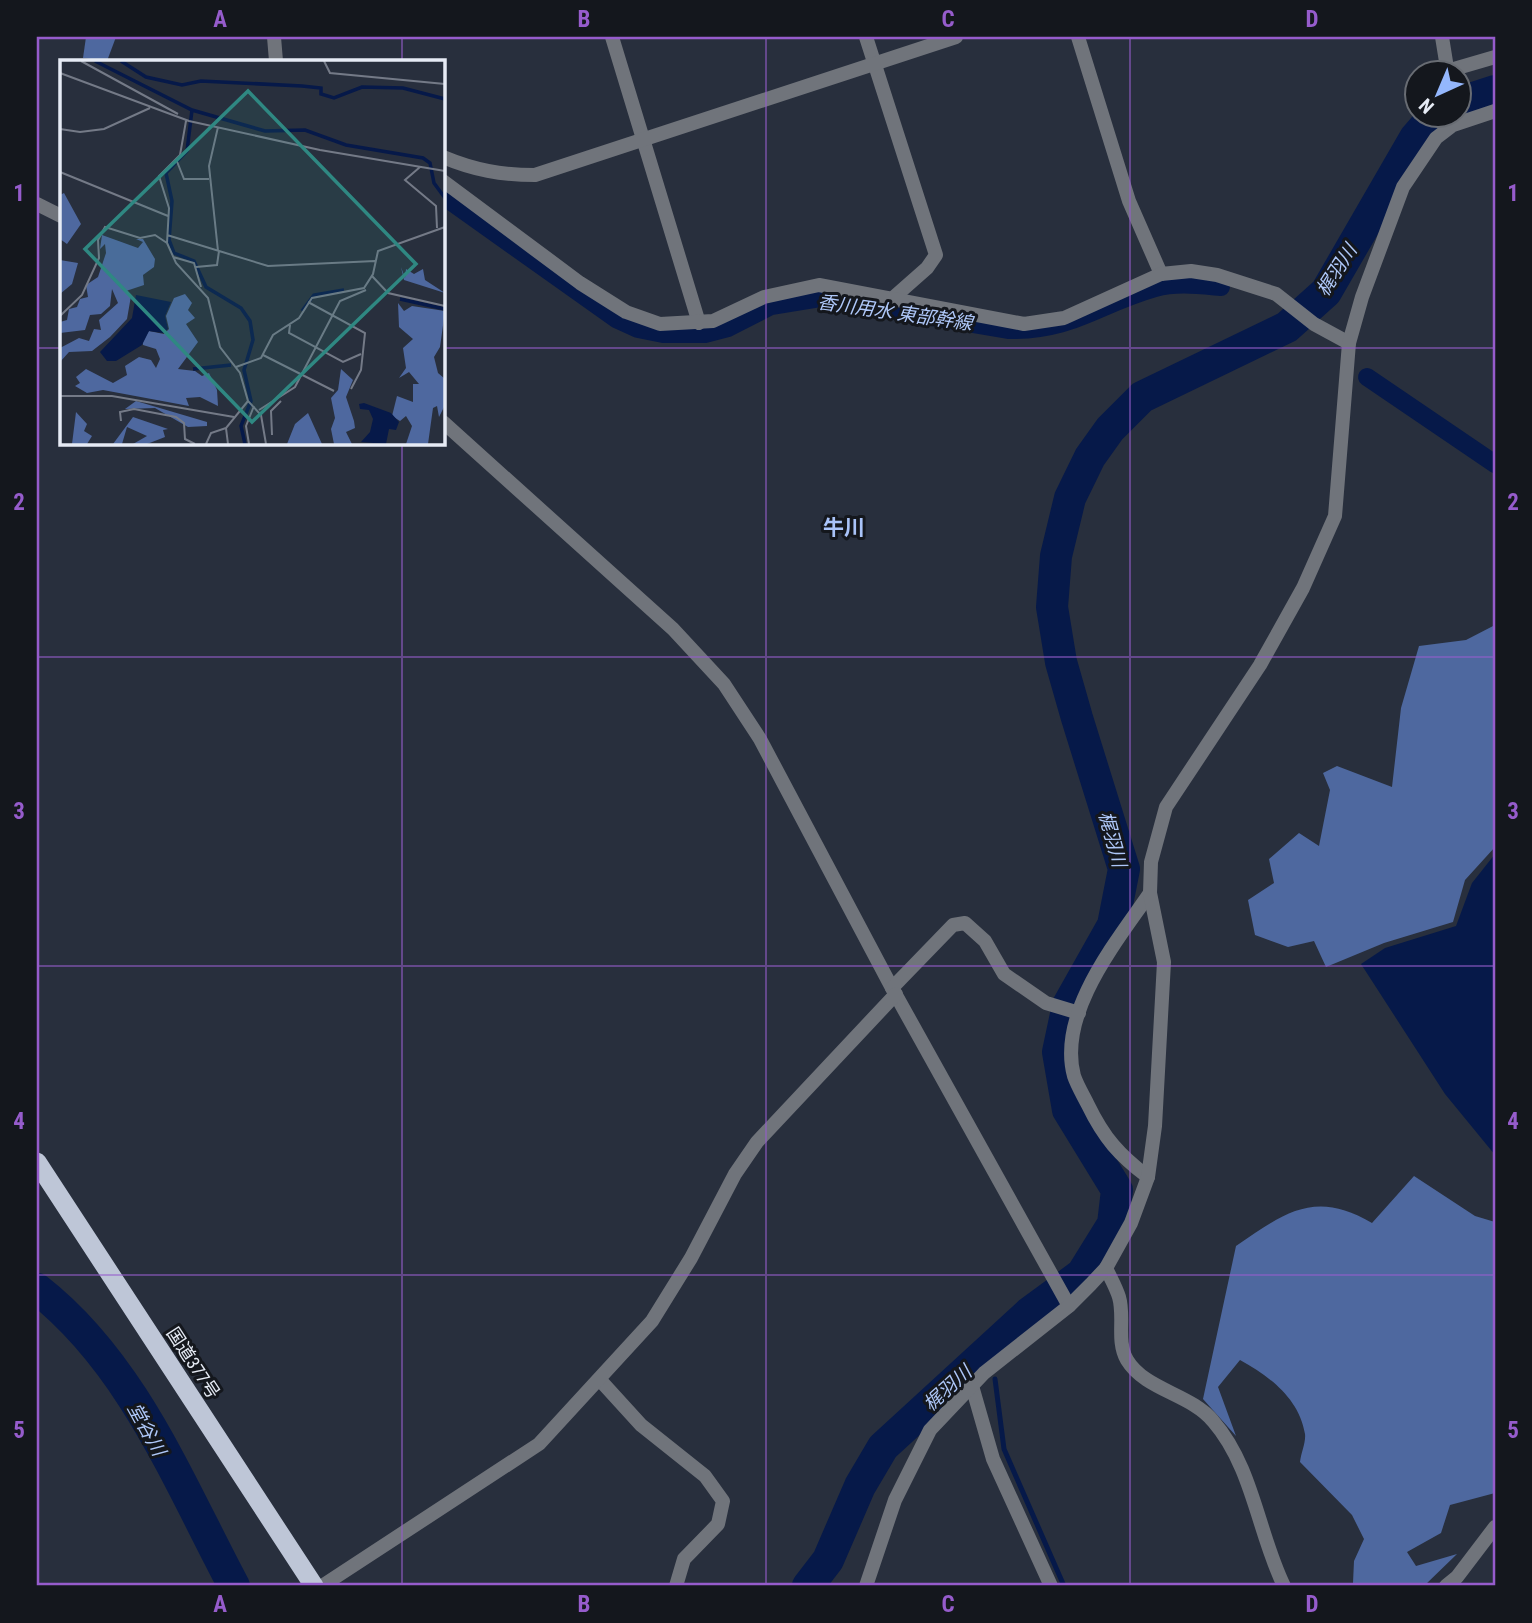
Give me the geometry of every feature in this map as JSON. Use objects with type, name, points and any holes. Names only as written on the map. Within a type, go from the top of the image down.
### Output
[{"type":"highway","name":"国道377号","points":[[37,1162],[314,1586]]},
{"type":"street","points":[[274,37],[276,60]]},
{"type":"street","points":[[612,37],[699,323]]},
{"type":"street","points":[[866,37],[936,256],[927,268],[893,298]]},
{"type":"street","points":[[444,157],[473,169],[503,176],[535,175],[956,37]]},
{"type":"street","points":[[1078,37],[1129,201],[1161,274]]},
{"type":"street","points":[[1442,37],[1445,60]]},
{"type":"street","points":[[1472,64],[1495,57]]},
{"type":"street","points":[[1472,116],[1495,111]]},
{"type":"street","points":[[866,1586],[895,1500],[930,1430],[972,1386],[1106,1268],[1131,1223],[1148,1177],[1155,1126],[1164,962],[1150,893],[1151,862],[1166,807],[1260,666],[1303,588],[1335,516],[1349,343],[1362,297],[1403,187],[1444,130]]},
{"type":"street","points":[[444,182],[580,283],[626,313],[660,324],[713,321],[764,297],[819,285],[1024,324],[1064,318],[1161,274],[1191,271],[1217,275],[1276,293],[1314,324],[1349,343]]},
{"type":"street","points":[[37,204],[60,216]]},
{"type":"street","points":[[444,423],[673,629],[724,684],[760,739],[894,991],[1067,1302]]},
{"type":"street","points":[[1148,1177],[1117,1154],[1074,1076],[1072,1046],[1076,1013],[1098,969],[1150,893]]},
{"type":"street","points":[[322,1586],[539,1444],[652,1321],[691,1258],[735,1174],[757,1142],[953,925],[965,923],[985,941],[1004,974],[1046,1003],[1076,1013]]},
{"type":"street","points":[[1106,1268],[1120,1298],[1123,1350],[1128,1362],[1150,1380],[1191,1402],[1213,1421],[1245,1475],[1284,1586]]},
{"type":"street","points":[[600,1380],[640,1425],[705,1476],[723,1501],[718,1524],[684,1559],[676,1586]]},
{"type":"street","points":[[972,1386],[993,1458],[1051,1586]]},
{"type":"street","points":[[1446,1586],[1457,1577],[1495,1527]]},
{"type":"shaded area","points":[[86,37],[116,37],[107,60],[83,58]]},
{"type":"shaded area","points":[[1495,625],[1495,847],[1465,880],[1453,922],[1384,943],[1326,967],[1314,941],[1288,947],[1255,935],[1248,900],[1274,883],[1269,859],[1299,833],[1319,846],[1330,790],[1323,773],[1337,766],[1392,787],[1401,708],[1419,646],[1466,640]]},
{"type":"shaded area","points":[[1495,854],[1495,1155],[1445,1094],[1361,964],[1385,948],[1456,926],[1472,883]]},
{"type":"shaded area","points":[[1414,1176],[1475,1216],[1495,1222],[1495,1493],[1450,1505],[1441,1533],[1407,1552],[1416,1566],[1457,1554],[1424,1586],[1356,1586],[1353,1583],[1354,1561],[1364,1539],[1352,1515],[1300,1462],[1305,1434],[1302,1421],[1289,1399],[1262,1373],[1240,1360],[1218,1387],[1236,1436],[1203,1399],[1236,1246],[1269,1224],[1301,1209],[1333,1208],[1352,1213],[1372,1223]]},
{"type":"waterway","name":"梶羽川","points":[[1472,98],[1495,91]]},
{"type":"waterway","name":"梶羽川","points":[[808,1586],[828,1560],[860,1486],[883,1447],[1029,1313],[1082,1274],[1113,1224],[1117,1190],[1068,1110],[1058,1052],[1068,1005],[1113,925],[1124,869],[1061,662],[1052,607],[1056,556],[1070,498],[1090,457],[1110,429],[1142,397],[1287,327],[1326,292],[1422,130]]},
{"type":"waterway","name":"香川用水 東部幹線","points":[[444,197],[616,319],[638,329],[663,334],[705,334],[728,328],[771,306],[820,298],[1008,330],[1031,329],[1068,321],[1135,294],[1163,286],[1188,284],[1221,287]]},
{"type":"waterway","name":"香川用水 東部幹線","points":[[1367,377],[1495,464]]},
{"type":"waterway","name":"堂谷川","points":[[37,1289],[70,1319],[100,1352],[127,1388],[173,1466],[234,1586]]},
{"type":"waterway","points":[[995,1379],[1004,1449],[1064,1586]]},
{"type":"district","name":"牛川","points":[[844,528]]}]
